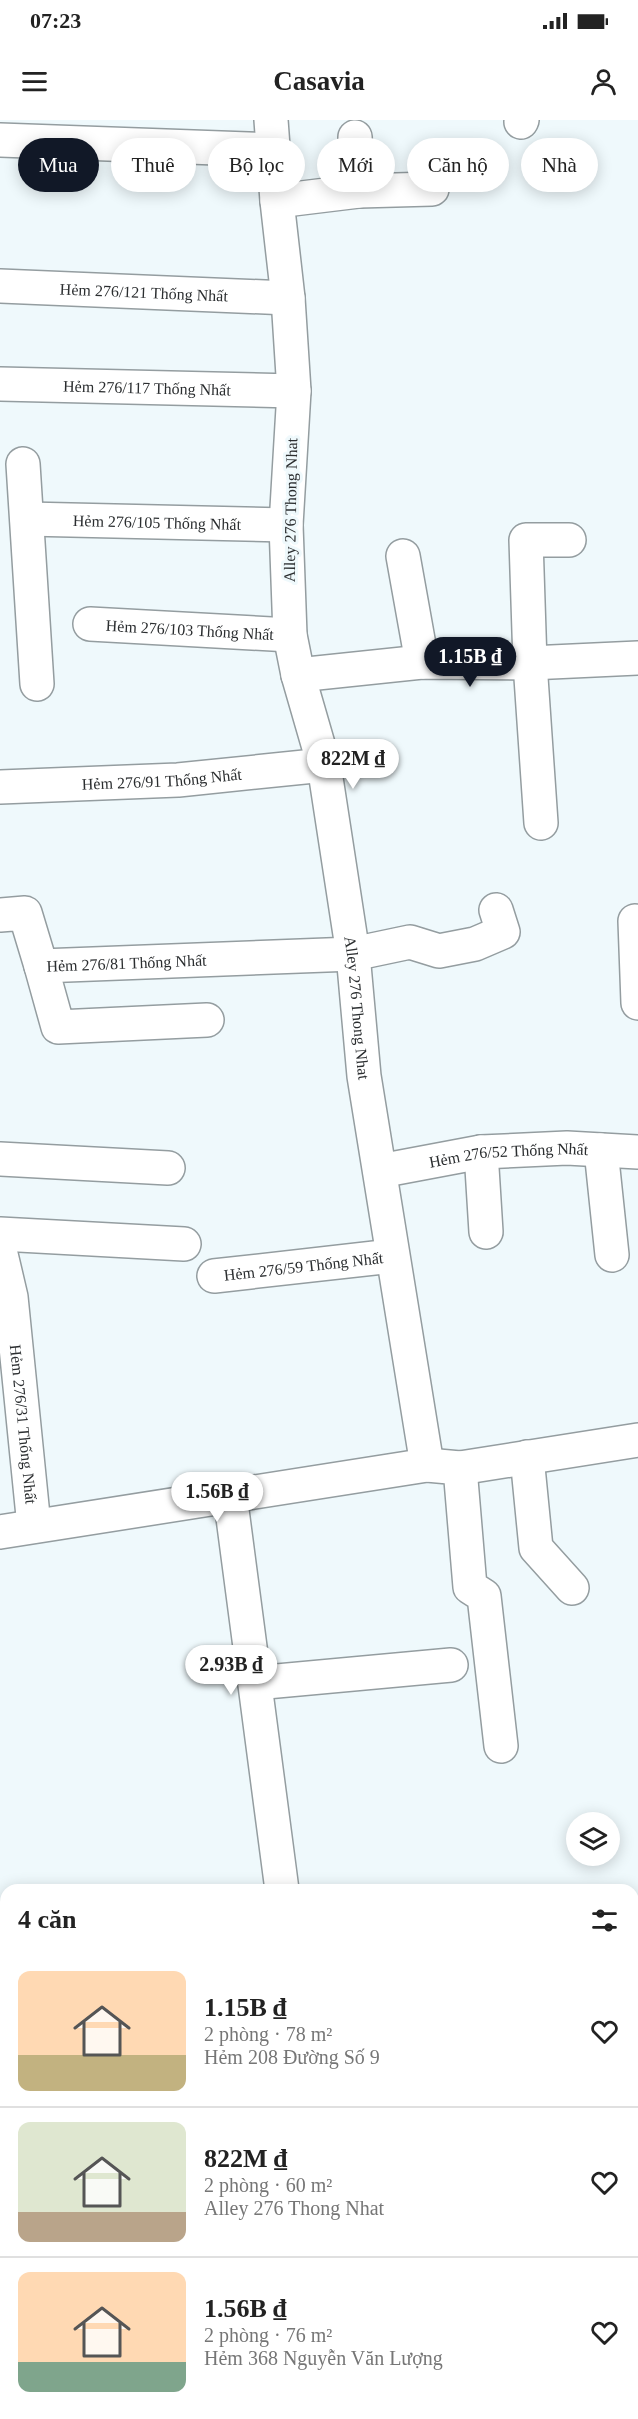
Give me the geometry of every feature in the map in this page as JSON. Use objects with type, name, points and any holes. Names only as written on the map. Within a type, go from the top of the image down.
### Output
[{"type":"street","points":[[0,140],[272,135]]},
{"type":"street","name":"Alley 276 Thong Nhat","points":[[272,135],[288,298],[294,391],[286,525],[290,635],[298,675],[324,765],[352,954],[364,1076],[427,1465]]},
{"type":"street","points":[[277,201],[351,192]]},
{"type":"street","name":"Hẻm 276/121 Thống Nhất","points":[[0,286],[288,298]]},
{"type":"street","name":"Hẻm 276/117 Thống Nhất","points":[[0,384],[294,391]]},
{"type":"street","points":[[23,464],[37,684]]},
{"type":"street","name":"Hẻm 276/105 Thống Nhất","points":[[27,519],[286,525]]},
{"type":"street","points":[[540,823],[530,663],[526,540],[569,540]]},
{"type":"street","points":[[403,556],[422,662]]},
{"type":"street","name":"Hẻm 276/103 Thống Nhất","points":[[90,624],[290,635]]},
{"type":"street","points":[[298,675],[422,662],[530,663],[638,658]]},
{"type":"street","name":"Hẻm 276/91 Thống Nhất","points":[[0,787],[178,780],[324,765]]},
{"type":"street","name":"Hẻm 276/81 Thống Nhất","points":[[207,1020],[58,1027],[41,966],[352,954],[410,942],[439,951],[475,944],[503,932],[496,910]]},
{"type":"street","points":[[0,915],[25,913],[41,966]]},
{"type":"street","points":[[635,921],[638,1003]]},
{"type":"street","name":"Hẻm 276/52 Thống Nhất","points":[[380,1171],[481,1152],[567,1148],[638,1152]]},
{"type":"street","points":[[601,1150],[612,1255]]},
{"type":"street","points":[[481,1152],[486,1232]]},
{"type":"street","points":[[0,1159],[168,1168]]},
{"type":"street","points":[[0,1234],[184,1244]]},
{"type":"street","name":"Hẻm 276/31 Thống Nhất","points":[[0,1250],[34,1526]]},
{"type":"street","name":"Hẻm 276/59 Thống Nhất","points":[[214,1276],[392,1256]]},
{"type":"street","points":[[0,1532],[427,1465],[460,1468],[638,1440]]},
{"type":"street","points":[[527,1457],[536,1548],[572,1588]]},
{"type":"street","points":[[460,1468],[470,1587],[484,1596],[501,1746]]},
{"type":"street","points":[[230,1495],[281,1884]]},
{"type":"street","points":[[255,1683],[451,1665]]}]
